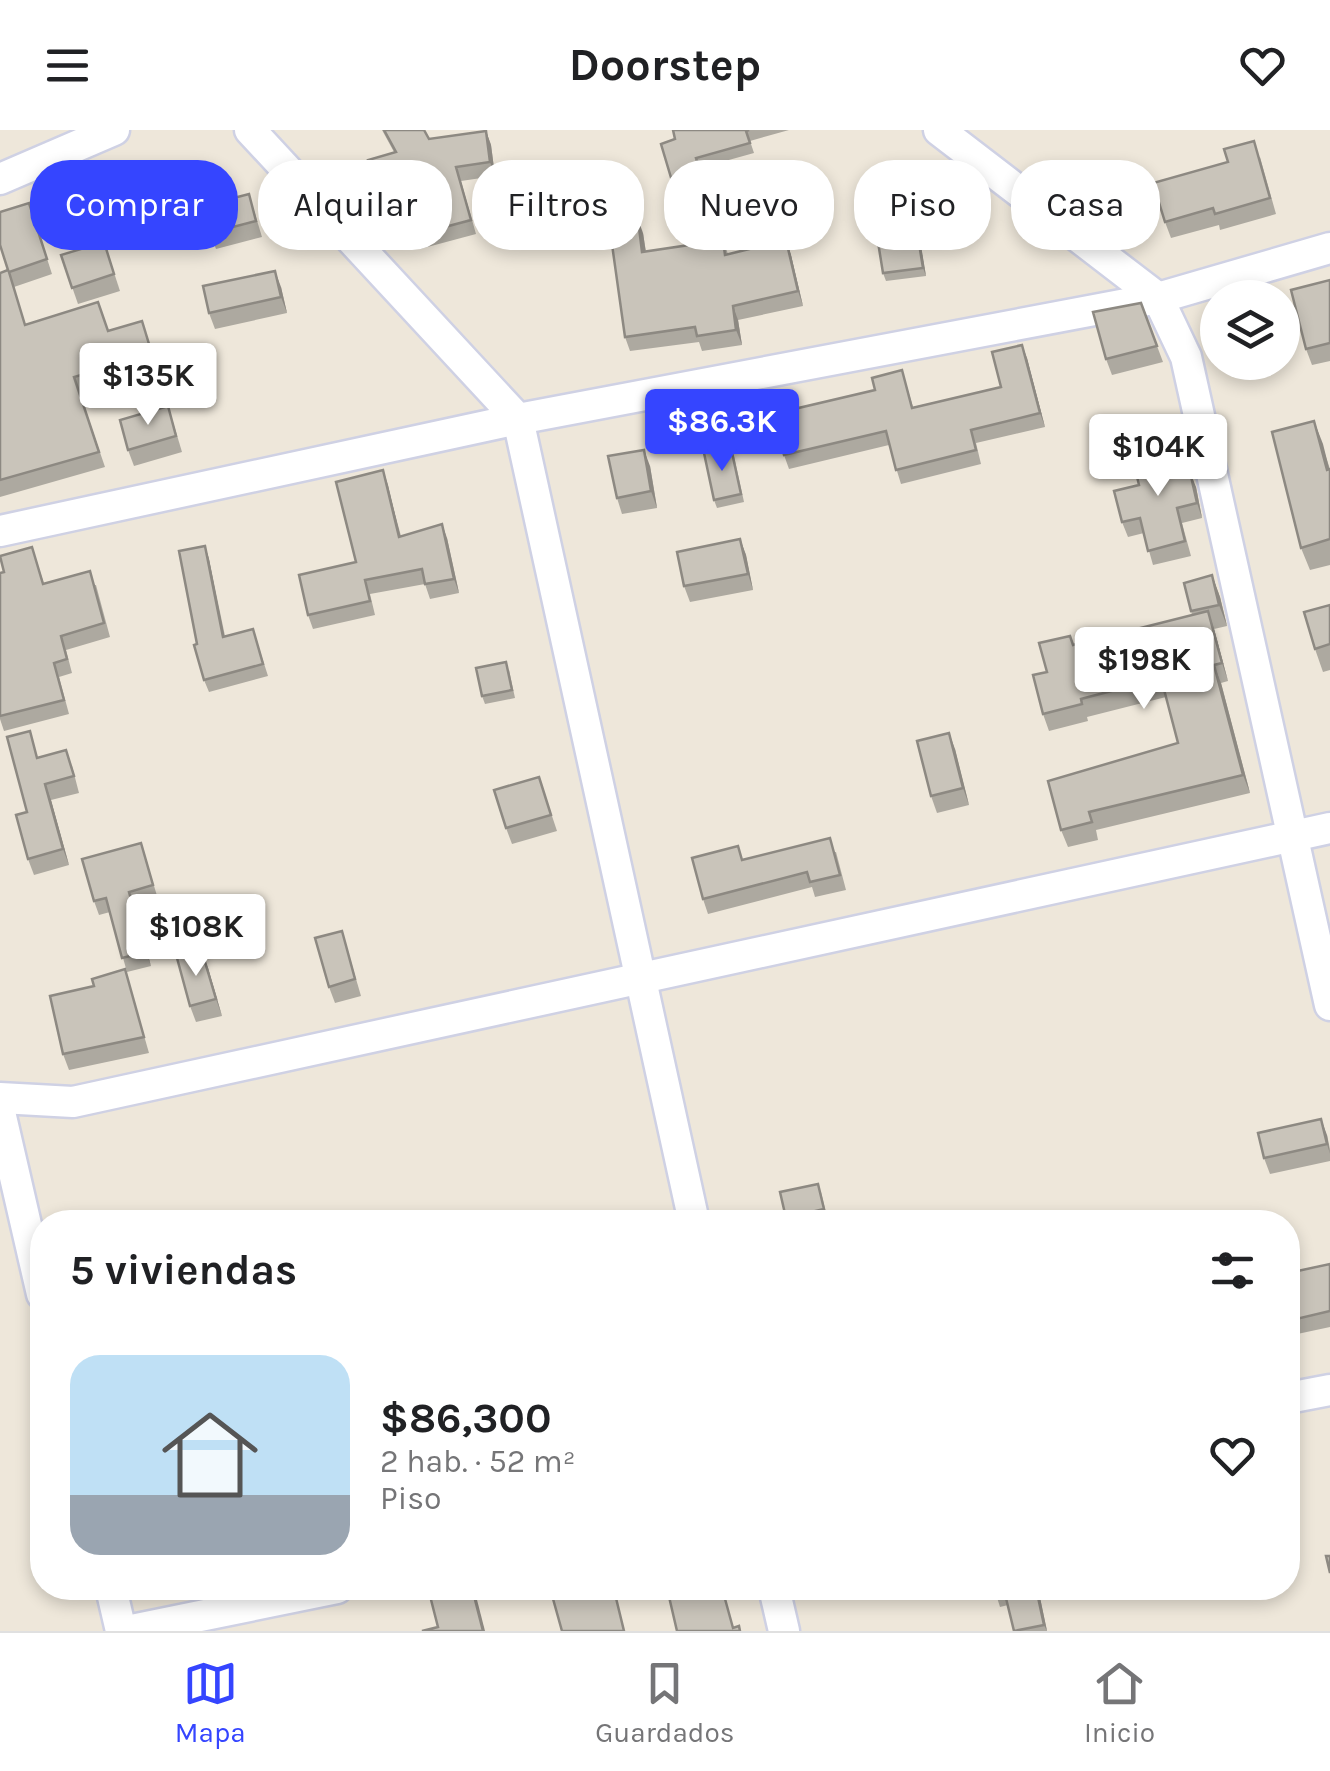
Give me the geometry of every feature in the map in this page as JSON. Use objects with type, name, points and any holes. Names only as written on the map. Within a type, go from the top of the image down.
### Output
[{"type":"street","points":[[0,179],[114,130]]},
{"type":"street","points":[[250,130],[518,419],[691,1210]]},
{"type":"street","points":[[939,130],[1158,298],[1186,357],[1330,1005]]},
{"type":"street","points":[[0,531],[518,419],[1158,298],[1330,248]]},
{"type":"street","points":[[0,1098],[73,1102],[1330,828]]},
{"type":"street","points":[[0,1112],[30,1242]]},
{"type":"street","points":[[1300,1396],[1330,1390]]},
{"type":"street","points":[[115,1600],[124,1631],[278,1600]]},
{"type":"street","points":[[777,1600],[784,1631]]},
{"type":"building","points":[[384,130],[424,130],[429,139],[486,131],[490,160],[472,160],[472,165],[456,167],[471,220],[452,225],[452,160],[368,160],[396,152]]},
{"type":"building","points":[[673,130],[749,130],[746,131],[750,143],[697,160],[666,160],[661,144],[675,139]]},
{"type":"building","points":[[1254,141],[1270,198],[1215,214],[1213,208],[1165,222],[1160,181],[1228,162],[1224,149]]},
{"type":"building","points":[[249,194],[256,221],[238,226],[238,197]]},
{"type":"building","points":[[29,203],[30,250],[44,250],[47,259],[9,272],[25,325],[98,302],[108,331],[142,321],[152,354],[74,377],[99,452],[0,480],[0,273],[8,270],[0,245],[0,212]]},
{"type":"building","points":[[78,250],[106,250],[114,274],[72,288],[61,255]]},
{"type":"building","points":[[613,250],[724,250],[725,255],[745,250],[788,250],[798,291],[733,306],[736,330],[697,336],[695,327],[625,337]]},
{"type":"building","points":[[879,250],[920,250],[923,268],[883,273]]},
{"type":"building","points":[[275,271],[281,297],[209,313],[203,286]]},
{"type":"building","points":[[1330,280],[1330,343],[1306,349],[1300,325],[1300,288]]},
{"type":"building","points":[[1141,303],[1157,346],[1106,359],[1093,312]]},
{"type":"building","points":[[1022,345],[1040,413],[971,430],[976,450],[896,470],[886,431],[784,455],[773,414],[875,390],[872,378],[902,370],[912,408],[1001,387],[992,352]]},
{"type":"building","points":[[168,406],[176,436],[128,450],[120,420]]},
{"type":"building","points":[[1314,421],[1327,470],[1330,469],[1330,539],[1301,548],[1272,432]]},
{"type":"building","points":[[731,448],[741,494],[714,500],[704,453]]},
{"type":"building","points":[[1174,449],[1180,475],[1190,472],[1197,503],[1177,508],[1185,541],[1148,551],[1140,518],[1122,522],[1114,491],[1139,485],[1133,460]]},
{"type":"building","points":[[644,450],[651,491],[617,498],[608,456]]},
{"type":"building","points":[[383,470],[399,537],[442,524],[454,579],[425,584],[422,569],[365,580],[370,601],[308,615],[299,575],[356,562],[336,482]]},
{"type":"building","points":[[740,539],[748,574],[684,586],[677,552]]},
{"type":"building","points":[[205,546],[223,637],[253,629],[263,664],[204,680],[194,645],[197,644],[179,551]]},
{"type":"building","points":[[32,547],[43,584],[90,571],[104,623],[61,636],[67,659],[54,663],[64,700],[0,716],[0,573],[4,572],[0,556]]},
{"type":"building","points":[[1212,575],[1219,605],[1191,611],[1184,583]]},
{"type":"building","points":[[1330,605],[1330,644],[1315,649],[1304,612]]},
{"type":"building","points":[[1208,611],[1222,663],[1214,665],[1243,775],[1089,812],[1092,822],[1061,830],[1048,781],[1178,743],[1161,678],[1081,699],[1082,704],[1043,714],[1033,675],[1047,672],[1039,643],[1070,636],[1073,645]]},
{"type":"building","points":[[506,662],[512,690],[482,696],[476,668]]},
{"type":"building","points":[[30,731],[37,758],[66,750],[74,776],[45,784],[63,849],[28,859],[16,815],[27,812],[7,737]]},
{"type":"building","points":[[949,733],[963,788],[931,796],[917,741]]},
{"type":"building","points":[[539,777],[551,815],[506,828],[494,790]]},
{"type":"building","points":[[830,838],[840,875],[810,882],[807,872],[703,899],[692,858],[738,846],[742,860]]},
{"type":"building","points":[[141,843],[153,885],[129,892],[146,952],[122,958],[106,898],[94,901],[82,859]]},
{"type":"building","points":[[342,931],[355,979],[329,987],[315,938]]},
{"type":"building","points":[[202,952],[216,999],[190,1006],[177,958]]},
{"type":"building","points":[[125,969],[144,1037],[63,1054],[50,996],[94,986],[92,979]]},
{"type":"building","points":[[1321,1119],[1327,1144],[1264,1158],[1258,1133]]},
{"type":"building","points":[[818,1184],[824,1209],[784,1210],[780,1192]]},
{"type":"building","points":[[1330,1264],[1330,1311],[1300,1318],[1300,1270]]},
{"type":"building","points":[[431,1600],[475,1600],[483,1631],[422,1631],[438,1627]]},
{"type":"building","points":[[553,1600],[616,1600],[624,1631],[562,1631]]},
{"type":"building","points":[[670,1600],[725,1600],[733,1628],[739,1626],[740,1631],[677,1631]]},
{"type":"building","points":[[1006,1600],[1039,1600],[1044,1625],[1014,1631]]}]
